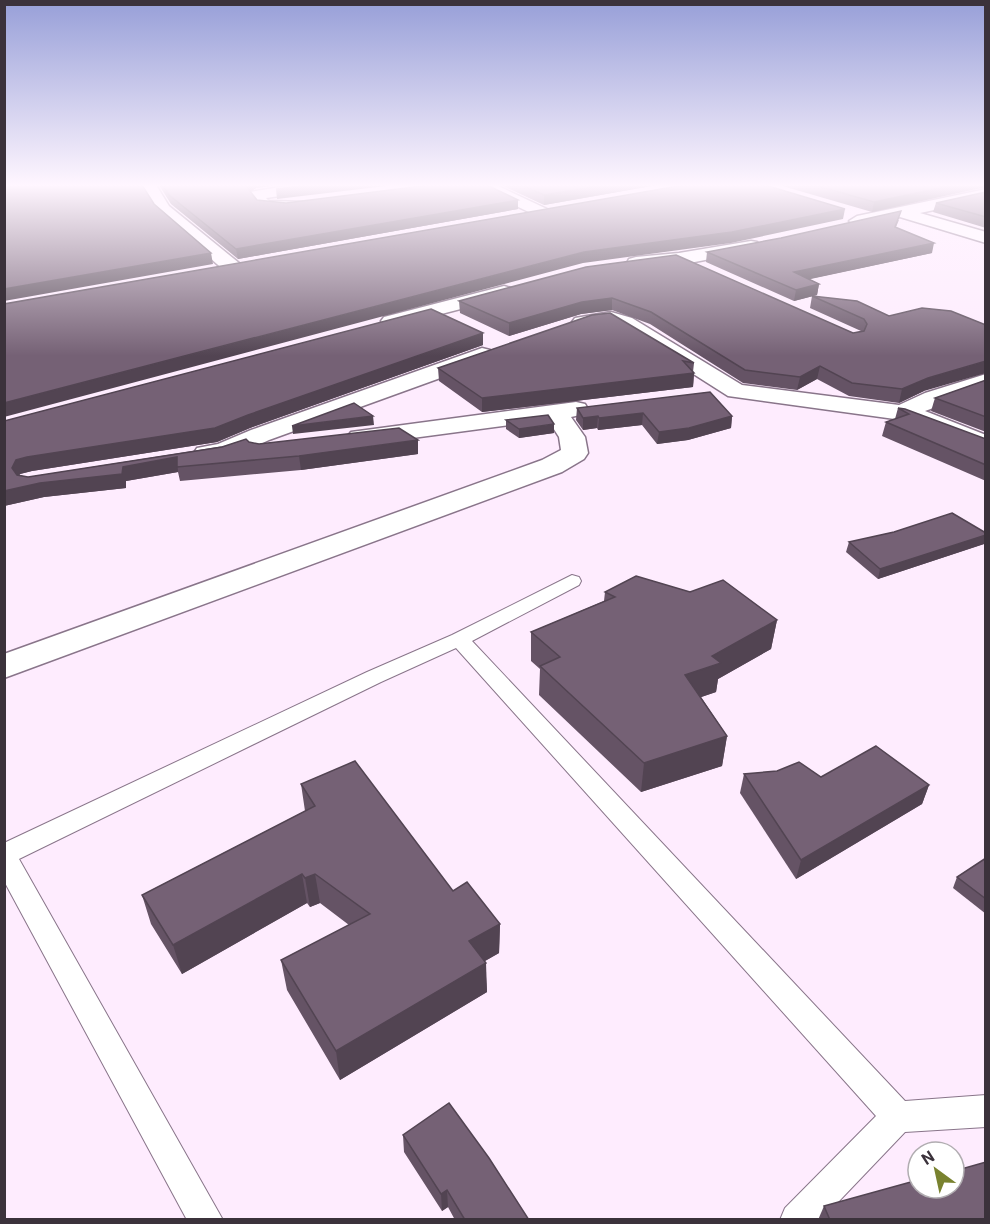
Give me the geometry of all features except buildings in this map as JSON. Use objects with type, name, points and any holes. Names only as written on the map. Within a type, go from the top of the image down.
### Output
[{"type":"street","points":[[202,242],[232,267]]},
{"type":"street","points":[[619,266],[679,259],[768,243]]},
{"type":"street","points":[[679,259],[711,273]]},
{"type":"street","points":[[374,326],[519,288]]},
{"type":"street","points":[[432,310],[465,325]]},
{"type":"street","points":[[562,328],[589,320],[611,318],[625,322],[736,391]]},
{"type":"street","points":[[224,451],[497,340]]},
{"type":"street","points":[[902,412],[934,398],[986,381]]},
{"type":"street","points":[[702,395],[736,391],[902,412],[986,445]]},
{"type":"street","points":[[336,440],[600,406]]},
{"type":"street","points":[[4,667],[552,466],[575,453],[572,437],[555,411]]},
{"type":"street","points":[[188,456],[301,445]]},
{"type":"lane","points":[[206,1220],[4,855],[374,677],[459,639],[572,581]]},
{"type":"lane","points":[[459,639],[898,1117]]},
{"type":"lane","points":[[797,1220],[898,1117],[986,1111]]}]
